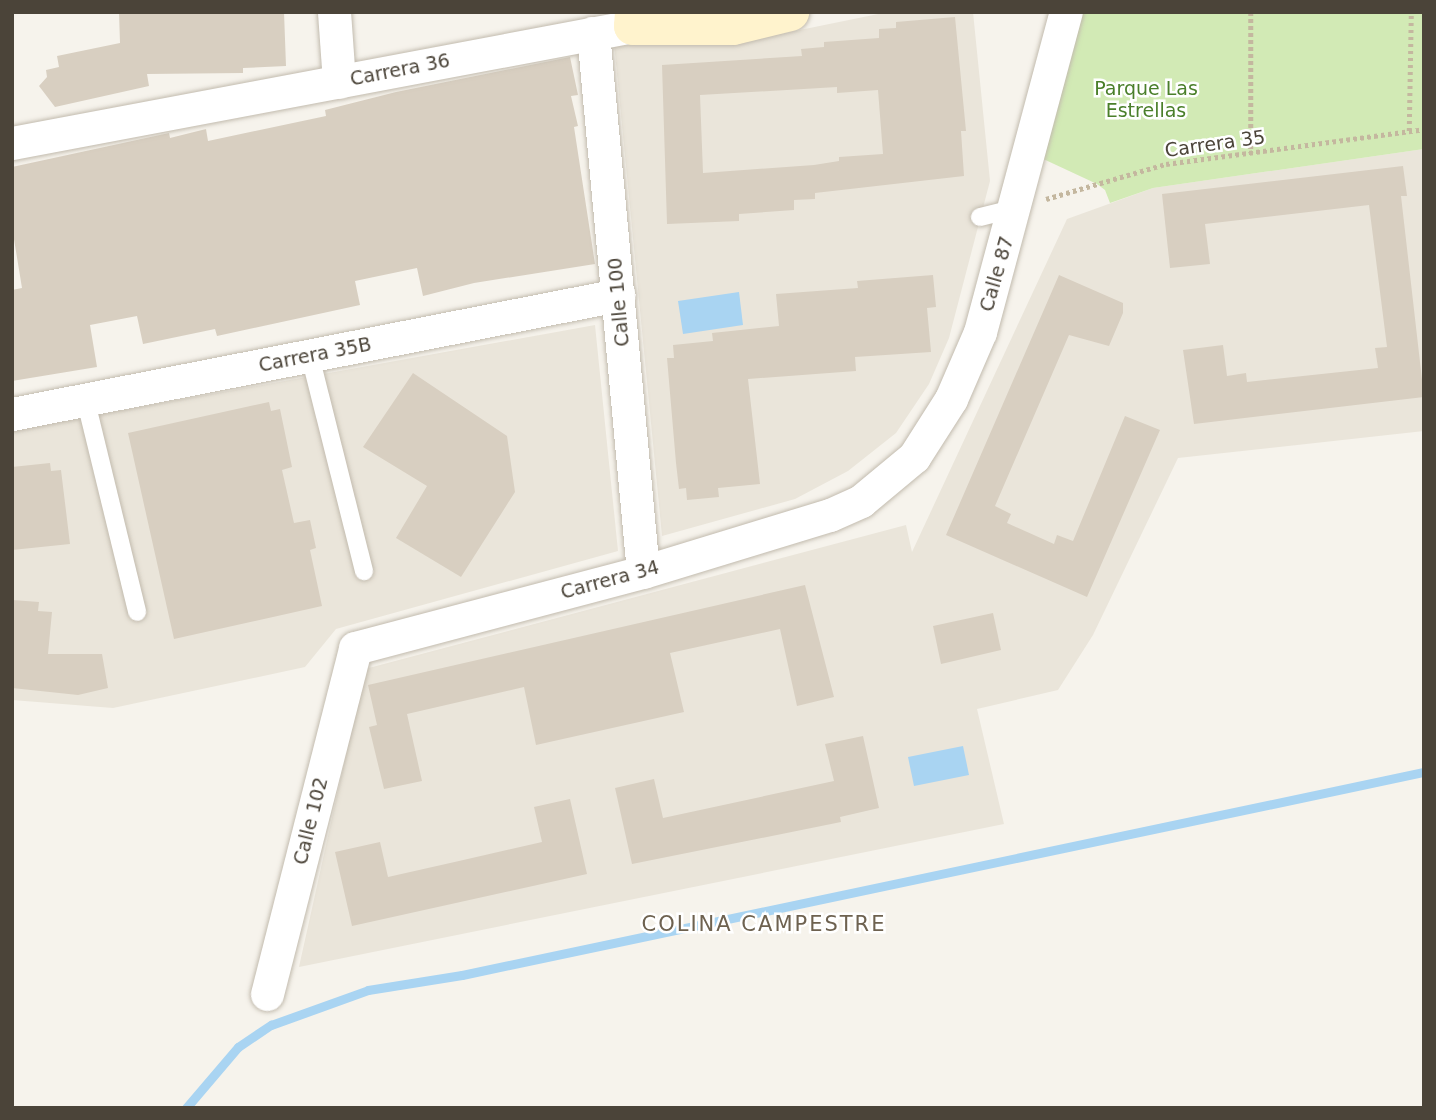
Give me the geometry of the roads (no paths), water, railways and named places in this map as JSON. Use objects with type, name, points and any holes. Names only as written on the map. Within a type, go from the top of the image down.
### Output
[{"type":"street","points":[[334,12],[339,82]]},
{"type":"street","name":"Carrera 36","points":[[12,143],[593,33],[633,19],[733,26],[790,12]]},
{"type":"street","name":"Calle 87","points":[[861,501],[914,457],[951,399],[980,332],[1066,12]]},
{"type":"street","name":"Calle 100","points":[[593,33],[628,293],[643,572]]},
{"type":"street","name":"Carrera 35B","points":[[12,414],[86,402],[628,293]]},
{"type":"street","name":"Carrera 34","points":[[355,648],[643,572],[830,515],[861,501]]},
{"type":"street","name":"Calle 102","points":[[267,994],[355,648]]},
{"type":"lane","points":[[980,217],[1015,208]]},
{"type":"lane","points":[[310,356],[364,571]]},
{"type":"lane","points":[[86,402],[137,612]]},
{"type":"water","points":[[739,292],[743,325],[683,334],[678,301]]},
{"type":"water","points":[[963,746],[969,775],[914,786],[908,757]]},
{"type":"waterway","points":[[186,1108],[238,1047],[271,1025],[368,990],[462,975],[1424,772]]},
{"type":"district","name":"COLINA CAMPESTRE","points":[[764,924]]},
{"type":"park label","name":"Parque Las Estrellas","points":[[1146,100]]}]
